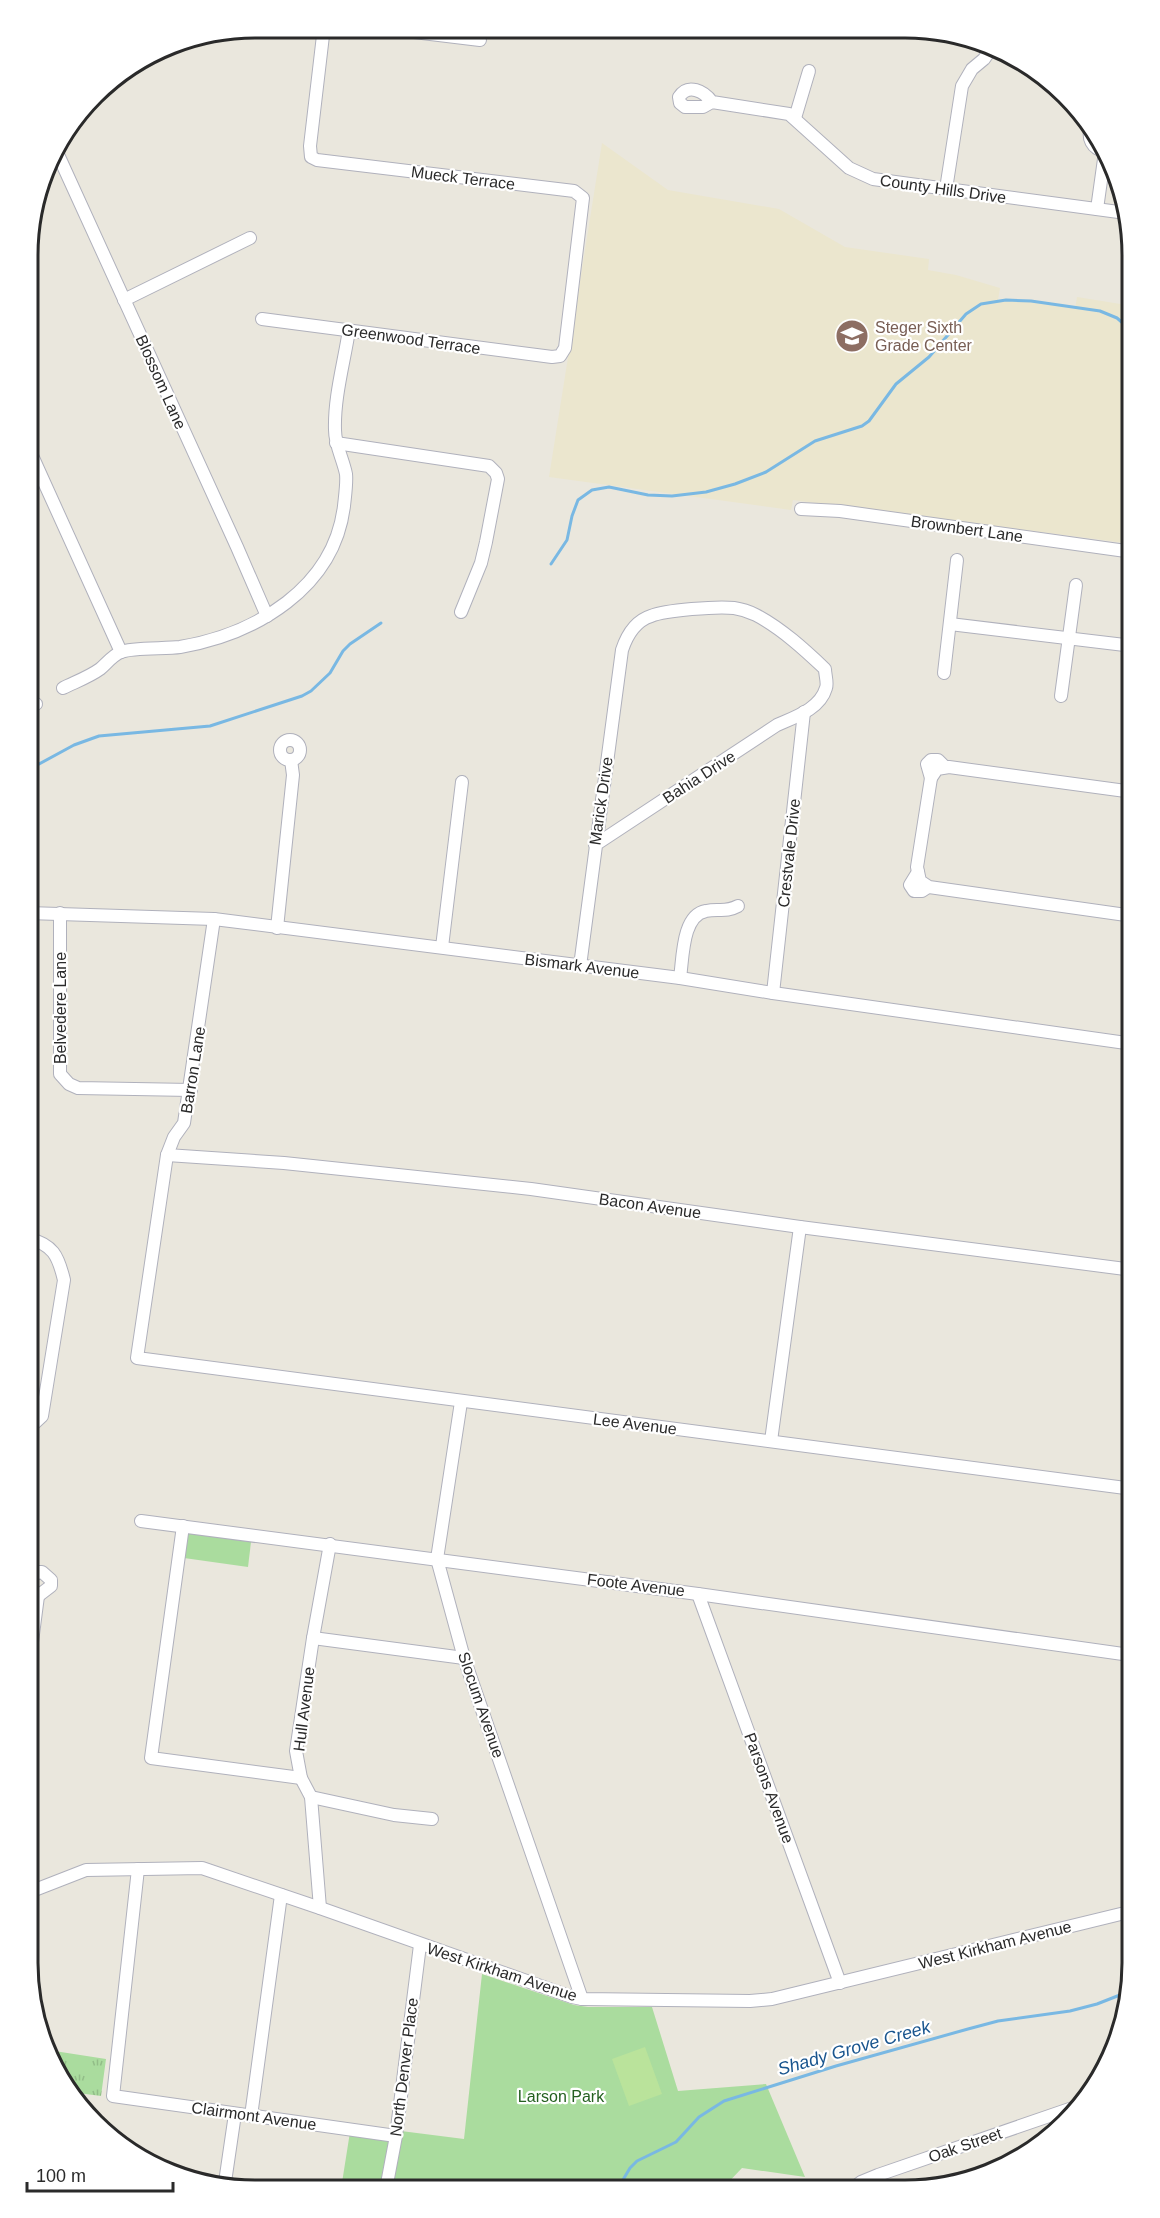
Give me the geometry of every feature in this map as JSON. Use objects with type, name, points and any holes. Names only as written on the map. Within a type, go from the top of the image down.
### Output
[{"type":"street","name":"Mueck Terrace","points":[[323,38],[310,146],[311,157],[317,160],[574,191],[583,198],[565,348],[561,356]]},
{"type":"street","points":[[464,38],[480,40]]},
{"type":"street","points":[[946,189],[962,86],[972,69],[988,54]]},
{"type":"street","points":[[795,118],[809,71]]},
{"type":"street","name":"County Hills Drive","points":[[712,102],[789,114],[849,168],[873,179],[1118,212]]},
{"type":"street","name":"Blossom Lane","points":[[60,159],[267,616]]},
{"type":"street","points":[[1097,209],[1104,166]]},
{"type":"street","points":[[124,300],[250,238]]},
{"type":"street","name":"Greenwood Terrace","points":[[262,319],[541,356],[561,356]]},
{"type":"street","points":[[63,688],[98,670],[121,652],[180,647],[219,637],[267,616],[296,597],[315,575],[334,545],[340,528],[346,476],[336,442],[335,422],[349,330]]},
{"type":"street","points":[[336,442],[489,466],[496,472],[498,479],[481,563],[461,612]]},
{"type":"street","points":[[38,469],[121,652]]},
{"type":"street","name":"Brownbert Lane","points":[[801,509],[840,511],[1123,551]]},
{"type":"street","points":[[944,673],[957,560]]},
{"type":"street","points":[[1061,696],[1076,585]]},
{"type":"street","name":"Bahia Drive","points":[[595,845],[777,725],[804,712],[817,703],[827,687],[825,669],[754,614],[728,608],[666,613],[650,616],[636,624],[627,637]]},
{"type":"street","points":[[950,624],[1123,645]]},
{"type":"street","name":"Marick Drive","points":[[580,966],[622,650],[627,637]]},
{"type":"street","name":"Crestvale Drive","points":[[773,993],[804,712]]},
{"type":"street","points":[[277,928],[293,775],[291,760]]},
{"type":"street","points":[[1123,791],[938,771],[917,867],[922,880],[1123,914]]},
{"type":"street","points":[[442,947],[462,782]]},
{"type":"street","points":[[680,978],[688,926],[695,915],[706,910],[727,911],[738,906]]},
{"type":"street","name":"Bismark Avenue","points":[[38,913],[214,919],[680,978],[1123,1043]]},
{"type":"street","name":"Belvedere Lane","points":[[60,913],[60,1074],[69,1084],[78,1088],[191,1090]]},
{"type":"street","name":"Barron Lane","points":[[137,1358],[166,1155],[174,1137],[184,1123],[191,1090],[214,919]]},
{"type":"street","name":"Bacon Avenue","points":[[166,1155],[284,1163],[531,1189],[1123,1269]]},
{"type":"street","points":[[771,1441],[800,1227]]},
{"type":"street","points":[[38,1241],[53,1250],[60,1263],[64,1280],[42,1416],[38,1420]]},
{"type":"street","name":"Lee Avenue","points":[[137,1358],[1123,1488]]},
{"type":"street","name":"Slocum Avenue","points":[[461,1402],[437,1559],[464,1658],[582,2000]]},
{"type":"street","name":"Foote Avenue","points":[[141,1521],[698,1593],[1123,1654]]},
{"type":"street","points":[[183,1526],[151,1758],[301,1778]]},
{"type":"street","name":"Hull Avenue","points":[[320,1908],[311,1797],[301,1778],[296,1751],[330,1544]]},
{"type":"street","points":[[38,1572],[42,1572],[51,1580],[51,1586],[38,1596]]},
{"type":"street","name":"Parsons Avenue","points":[[698,1593],[840,1983]]},
{"type":"street","points":[[313,1638],[464,1658]]},
{"type":"street","points":[[311,1797],[394,1815],[432,1819]]},
{"type":"street","name":"West Kirkham Avenue","points":[[38,1889],[79,1872],[202,1868],[582,2000],[750,2001],[772,1999],[1123,1914]]},
{"type":"street","name":"Clairmont Avenue","points":[[138,1869],[113,2096],[396,2136]]},
{"type":"street","points":[[251,2116],[281,1895]]},
{"type":"street","name":"North Denver Place","points":[[388,2180],[396,2136],[420,1945]]},
{"type":"street","name":"Oak Street","points":[[866,2180],[1066,2110]]},
{"type":"street","points":[[225,2179],[235,2114]]},
{"type":"shaded area","name":"Steger Sixth Grade Center","points":[[602,143],[668,190],[779,209],[845,247],[929,259],[928,270],[956,275],[1000,288],[998,300],[1042,302],[1075,309],[1077,297],[1123,304],[1123,543],[793,500],[791,510],[549,477]]},
{"type":"green space","points":[[188,1533],[251,1542],[248,1567],[184,1558]]},
{"type":"green space","name":"Larson Park","points":[[482,1974],[574,2005],[652,2007],[678,2091],[766,2084],[805,2177],[742,2168],[731,2180],[342,2180],[350,2132],[401,2131],[464,2139]]},
{"type":"green space","points":[[645,2047],[662,2094],[629,2106],[612,2059]]},
{"type":"green space","points":[[56,2051],[106,2059],[101,2096],[80,2093]]},
{"type":"waterway","points":[[551,564],[567,540],[578,500],[592,490],[609,487],[648,495],[672,496],[706,492],[766,472],[815,441],[862,426],[869,421],[896,384],[929,357],[966,314],[981,304],[1006,300],[1031,301],[1100,311],[1117,318],[1123,323]]},
{"type":"waterway","points":[[38,765],[74,745],[99,736],[210,726],[302,696],[311,691],[330,673],[350,644],[381,623]]},
{"type":"waterway","name":"Shady Grove Creek","points":[[623,2180],[637,2161],[676,2142],[699,2117],[724,2101],[836,2066],[968,2029],[998,2021],[1070,2011],[1120,1995]]},
{"type":"place","name":"Steger Sixth Grade Center","points":[[852,336]]}]
